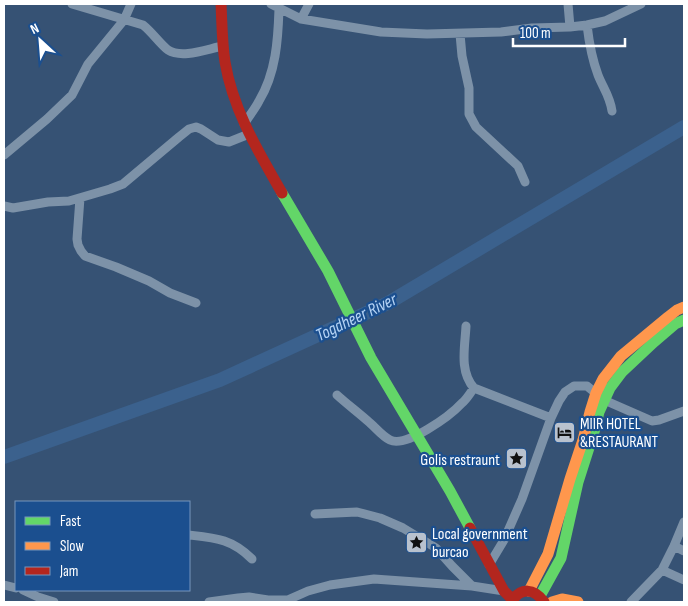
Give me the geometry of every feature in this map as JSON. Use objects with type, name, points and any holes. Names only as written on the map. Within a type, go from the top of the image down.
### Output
[{"type":"main road","points":[[221,4],[223,46],[233,98],[246,130],[328,271],[372,358],[450,491],[489,565],[509,597],[529,591],[535,592],[542,599],[561,558],[574,480]]},
{"type":"main road","points":[[529,591],[548,554],[574,480],[594,432],[599,412],[603,380],[621,356],[677,310],[684,307]]},
{"type":"main road","points":[[600,396],[610,388],[622,372],[675,324],[684,320]]},
{"type":"main road","points":[[548,554],[561,558]]},
{"type":"main road","points":[[552,602],[563,599],[578,602]]},
{"type":"street","points":[[72,4],[143,25],[169,50],[178,54],[223,46]]},
{"type":"street","points":[[4,155],[72,95],[88,64],[124,20],[131,4]]},
{"type":"street","points":[[301,19],[309,4]]},
{"type":"street","points":[[568,4],[570,27]]},
{"type":"street","points":[[275,6],[301,19],[381,32],[460,34],[587,25],[605,20],[641,4]]},
{"type":"street","points":[[4,206],[19,207],[80,198],[110,190],[123,184],[190,129],[196,127],[218,140],[229,142],[246,130],[260,100],[276,53],[278,34],[275,6]]},
{"type":"street","points":[[587,25],[594,63],[610,100],[612,111]]},
{"type":"street","points":[[460,34],[462,56],[469,88],[469,114],[476,127],[518,166],[525,182]]},
{"type":"street","points":[[80,198],[77,239],[80,252],[85,256],[149,281],[170,294],[196,303]]},
{"type":"street","points":[[466,326],[464,364],[467,378],[474,388],[551,418]]},
{"type":"street","points":[[489,565],[504,540],[522,499],[551,418],[565,392],[574,386],[587,386],[600,396],[652,421],[684,411]]},
{"type":"street","points":[[337,396],[384,436],[391,441],[399,442],[417,435],[448,416],[464,402],[474,388]]},
{"type":"street","points":[[315,514],[357,512],[380,518],[403,528],[436,548],[472,586]]},
{"type":"street","points":[[631,602],[662,570],[684,525]]},
{"type":"street","points":[[190,535],[212,537],[232,543],[252,559]]},
{"type":"street","points":[[674,546],[684,551]]},
{"type":"street","points":[[662,570],[684,580]]},
{"type":"street","points":[[209,602],[249,597],[285,601],[308,591],[330,585],[374,579],[472,586],[509,597]]},
{"type":"street","points":[[25,591],[54,602]]},
{"type":"waterway","name":"Togdheer River","points":[[4,457],[220,380],[388,303],[684,127]]},
{"type":"traffic: fast","points":[[282,193],[328,271],[371,358],[470,528]]},
{"type":"traffic: fast","points":[[540,596],[561,558],[578,482],[599,412],[610,388],[622,372],[654,342],[675,324],[684,320]]},
{"type":"traffic: slow","points":[[529,591],[548,554],[590,412],[603,379],[621,356],[668,317],[684,307]]},
{"type":"traffic: slow","points":[[552,602],[562,599],[578,602]]},
{"type":"traffic: jam","points":[[221,4],[225,62],[234,97],[248,130],[282,193]]},
{"type":"traffic: jam","points":[[470,528],[504,591],[512,599]]},
{"type":"traffic: jam","points":[[511,602],[519,594],[528,591],[536,594],[544,602]]},
{"type":"place","name":"MIIR HOTEL &RESTAURANT","points":[[564,432]]},
{"type":"place","name":"Golis restraunt","points":[[516,459]]},
{"type":"place","name":"Local government burcao","points":[[416,542]]}]
